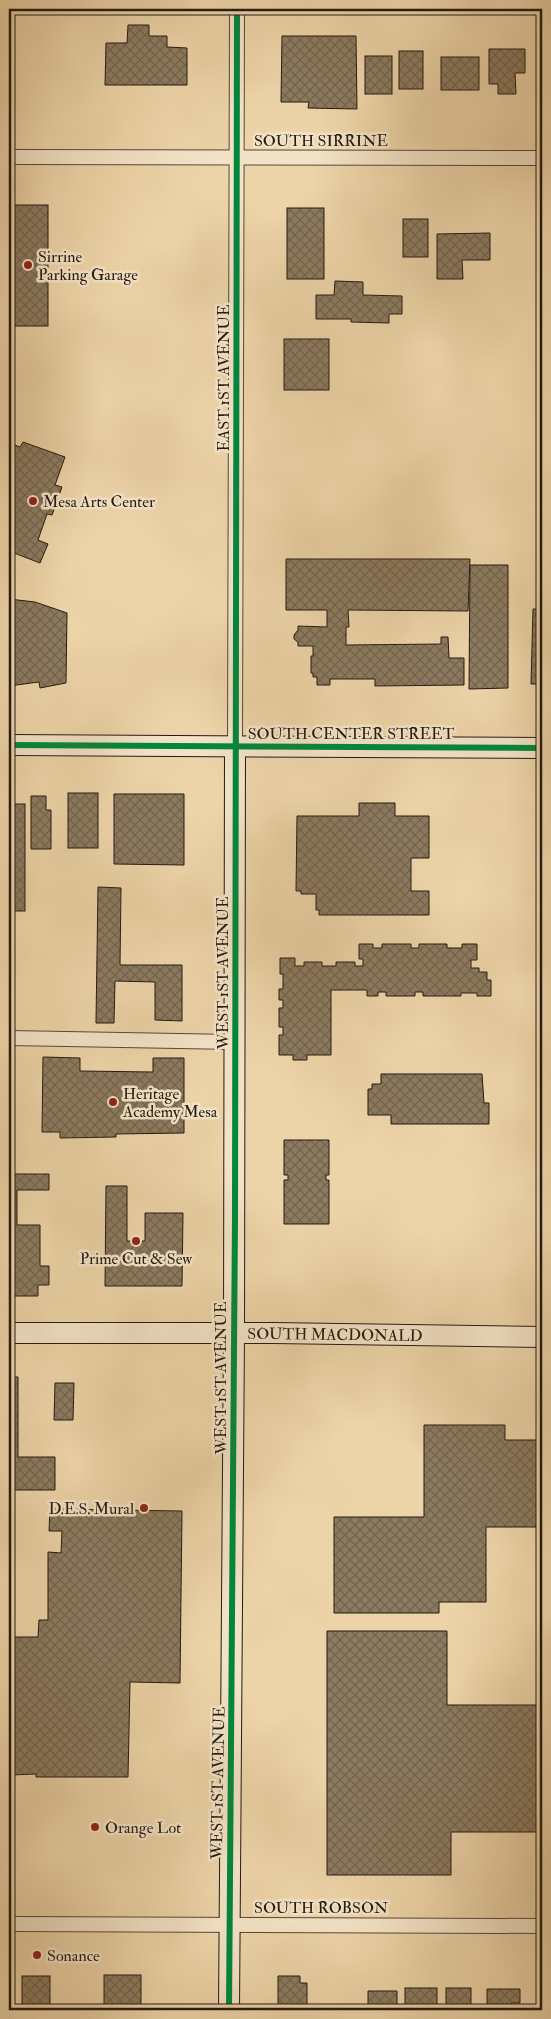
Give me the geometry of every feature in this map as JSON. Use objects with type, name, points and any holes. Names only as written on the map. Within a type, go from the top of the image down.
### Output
[{"type":"street","name":"EAST 1ST AVENUE","points":[[235,746],[237,9]]},
{"type":"street","name":"SOUTH SIRRINE","points":[[9,157],[542,158]]},
{"type":"street","name":"SOUTH CENTER STREET","points":[[9,744],[542,748]]},
{"type":"street","name":"WEST 1ST AVENUE","points":[[229,2010],[234,1333],[235,746]]},
{"type":"street","points":[[9,1038],[235,1042]]},
{"type":"street","name":"SOUTH MACDONALD","points":[[9,1333],[234,1333],[542,1337]]},
{"type":"street","name":"SOUTH ROBSON","points":[[9,1924],[542,1926]]},
{"type":"building","points":[[128,25],[149,25],[149,36],[167,36],[167,47],[187,48],[187,85],[105,85],[106,43],[127,43]]},
{"type":"building","points":[[282,36],[356,36],[357,109],[308,108],[309,102],[281,102]]},
{"type":"building","points":[[489,49],[525,49],[525,73],[515,73],[516,94],[498,94],[498,84],[489,84]]},
{"type":"building","points":[[399,51],[423,51],[423,89],[399,89]]},
{"type":"building","points":[[365,56],[392,56],[392,94],[365,94]]},
{"type":"building","points":[[441,57],[479,57],[479,90],[441,90]]},
{"type":"building","points":[[542,69],[542,93],[541,93]]},
{"type":"building","name":"Sirrine Parking Garage","points":[[9,205],[48,205],[48,326],[9,326]]},
{"type":"building","points":[[287,208],[324,208],[324,279],[287,279]]},
{"type":"building","points":[[403,219],[428,219],[428,257],[403,257]]},
{"type":"building","points":[[490,233],[490,260],[462,260],[463,279],[437,279],[437,234]]},
{"type":"building","points":[[335,281],[363,282],[363,295],[402,296],[402,314],[389,314],[389,323],[351,322],[351,319],[316,319],[316,295],[334,295]]},
{"type":"building","points":[[284,339],[329,339],[329,390],[284,390]]},
{"type":"building","name":"Mesa Arts Center","points":[[23,442],[65,457],[55,485],[62,487],[52,515],[47,514],[38,540],[48,544],[40,563],[9,551],[9,443],[20,447]]},
{"type":"building","points":[[286,559],[470,559],[468,611],[348,610],[349,627],[346,627],[346,645],[441,644],[441,637],[448,637],[449,658],[464,658],[464,685],[375,686],[375,679],[330,679],[330,685],[317,685],[317,677],[313,677],[313,673],[311,673],[313,646],[298,646],[294,635],[298,630],[298,626],[327,627],[327,610],[286,610]]},
{"type":"building","points":[[470,565],[508,565],[508,688],[469,689]]},
{"type":"building","points":[[539,576],[542,576],[542,595],[540,595]]},
{"type":"building","points":[[9,599],[35,602],[67,613],[66,683],[40,688],[39,682],[9,686]]},
{"type":"building","points":[[540,603],[542,603],[542,684],[531,684],[533,609],[540,609]]},
{"type":"building","points":[[68,793],[98,793],[98,848],[68,848]]},
{"type":"building","points":[[114,794],[184,794],[184,865],[114,864]]},
{"type":"building","points":[[31,796],[46,796],[46,810],[51,810],[51,849],[31,849]]},
{"type":"building","points":[[359,803],[395,803],[395,816],[429,816],[429,858],[411,858],[411,891],[429,891],[429,915],[319,915],[319,910],[316,910],[316,894],[301,894],[301,891],[296,891],[297,816],[359,816]]},
{"type":"building","points":[[9,804],[25,804],[25,911],[9,911]]},
{"type":"building","points":[[98,887],[121,888],[120,965],[182,965],[182,1021],[155,1020],[155,982],[115,981],[114,1023],[96,1023]]},
{"type":"building","points":[[359,944],[373,944],[373,948],[382,948],[382,944],[411,944],[411,948],[419,948],[419,944],[447,944],[447,948],[462,948],[462,944],[477,944],[477,960],[471,960],[471,968],[479,968],[479,972],[487,972],[487,980],[491,980],[491,996],[477,996],[477,993],[461,993],[461,996],[423,996],[423,992],[415,992],[415,996],[386,996],[386,992],[378,992],[378,996],[367,996],[367,990],[331,990],[331,1055],[307,1055],[307,1060],[293,1060],[293,1055],[279,1055],[279,1035],[283,1035],[283,1027],[279,1027],[279,1008],[283,1008],[283,1000],[279,1000],[279,989],[283,989],[283,974],[280,974],[280,958],[295,958],[295,966],[304,966],[304,962],[322,962],[322,966],[336,966],[336,962],[355,962],[355,966],[363,966],[363,959],[359,959]]},
{"type":"building","name":"Heritage Academy Mesa","points":[[43,1057],[80,1058],[80,1071],[153,1072],[153,1058],[184,1058],[184,1133],[116,1134],[116,1137],[60,1138],[60,1132],[42,1132]]},
{"type":"building","points":[[381,1074],[482,1074],[484,1103],[489,1103],[489,1124],[391,1124],[391,1115],[368,1115],[368,1089],[372,1089],[372,1084],[381,1084]]},
{"type":"building","points":[[284,1140],[329,1140],[329,1175],[326,1175],[326,1180],[329,1180],[329,1224],[284,1224],[284,1180],[288,1180],[288,1175],[284,1175]]},
{"type":"building","points":[[9,1174],[49,1174],[49,1190],[17,1190],[17,1225],[40,1225],[40,1266],[49,1266],[49,1285],[38,1285],[38,1296],[9,1296]]},
{"type":"building","points":[[106,1186],[127,1186],[127,1241],[145,1241],[145,1213],[183,1213],[182,1286],[105,1286]]},
{"type":"building","points":[[9,1377],[18,1377],[18,1457],[55,1457],[55,1490],[9,1490]]},
{"type":"building","points":[[55,1383],[74,1383],[73,1420],[54,1420]]},
{"type":"building","points":[[424,1425],[505,1425],[505,1440],[542,1440],[542,1527],[486,1527],[486,1602],[439,1602],[439,1613],[334,1613],[334,1517],[424,1517]]},
{"type":"building","points":[[50,1509],[182,1511],[180,1683],[130,1682],[128,1777],[36,1777],[36,1774],[10,1775],[9,1637],[38,1637],[39,1620],[48,1620],[48,1552],[61,1553],[62,1531],[49,1531]]},
{"type":"building","points":[[327,1631],[447,1631],[447,1705],[542,1705],[542,1832],[451,1832],[451,1875],[327,1875]]},
{"type":"building","points":[[104,1975],[141,1975],[141,2010],[104,2010]]},
{"type":"building","points":[[22,1976],[50,1976],[50,2010],[22,2010]]},
{"type":"building","points":[[278,1976],[300,1976],[300,1983],[307,1983],[307,2010],[278,2010]]},
{"type":"building","points":[[405,1988],[437,1988],[437,2010],[405,2010]]},
{"type":"building","points":[[446,1988],[471,1988],[471,2010],[446,2010]]},
{"type":"building","points":[[487,1989],[520,1989],[520,2003],[511,2003],[511,2010],[487,2010]]},
{"type":"building","points":[[368,1991],[397,1991],[397,2010],[368,2008]]},
{"type":"cycle path","points":[[229,2010],[235,1218],[237,9]]},
{"type":"cycle path","points":[[9,745],[542,748]]},
{"type":"place","name":"Sirrine Parking Garage","points":[[28,265]]},
{"type":"place","name":"Mesa Arts Center","points":[[33,501]]},
{"type":"place","name":"Heritage Academy Mesa","points":[[113,1102]]},
{"type":"place","name":"Prime Cut & Sew","points":[[136,1241]]},
{"type":"place","name":"D.E.S. Mural","points":[[144,1508]]},
{"type":"place","name":"Orange Lot","points":[[95,1827]]},
{"type":"place","name":"Sonance","points":[[37,1955]]}]
